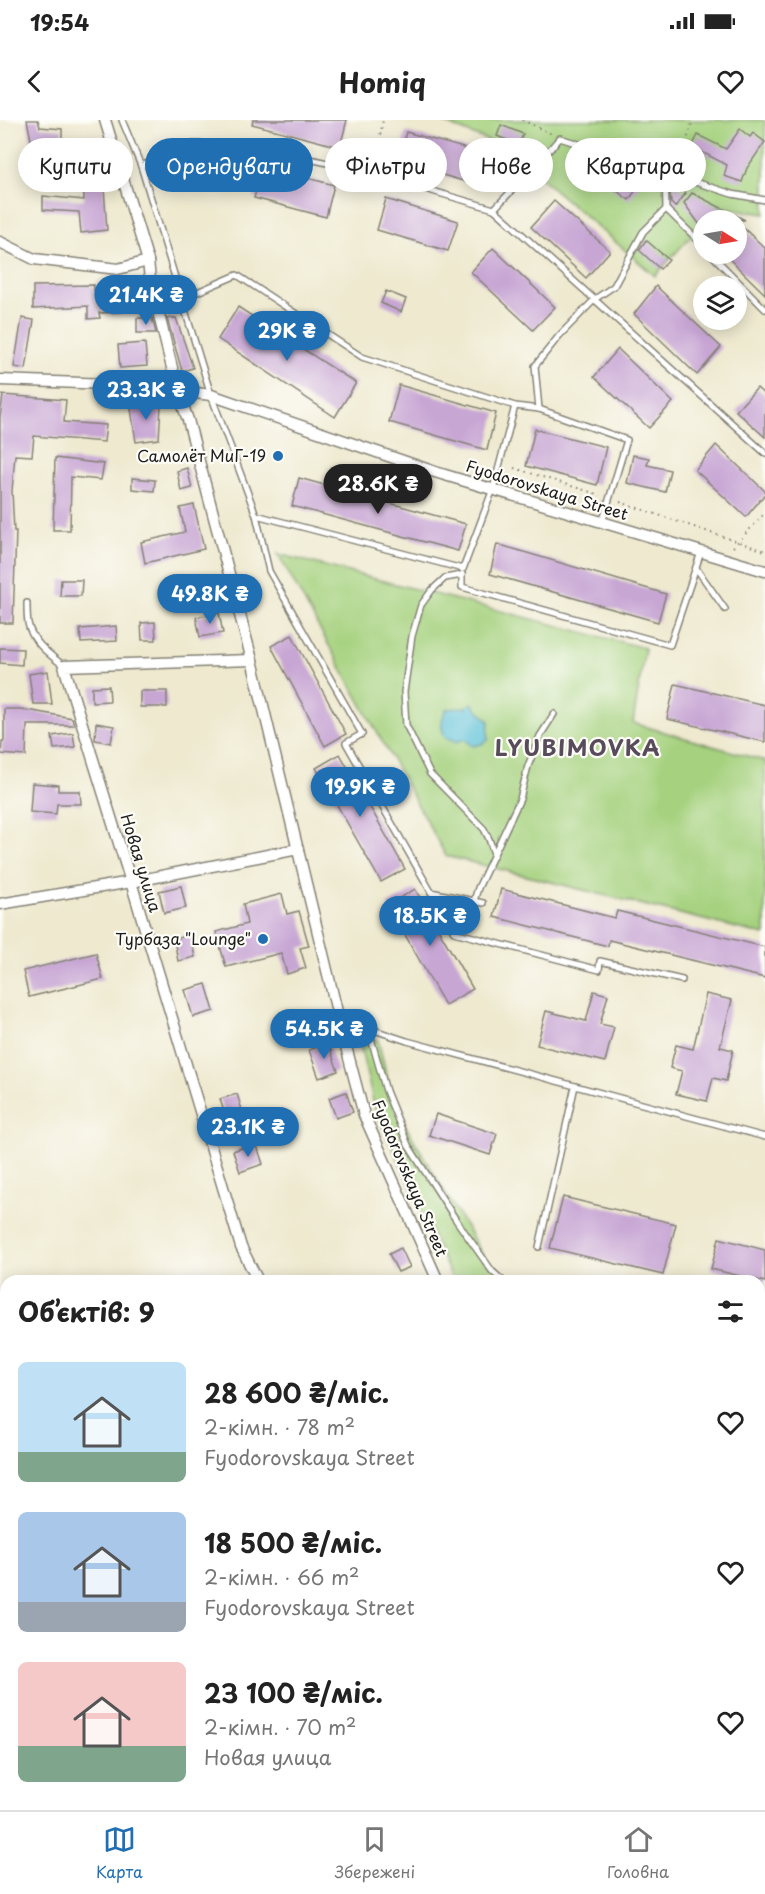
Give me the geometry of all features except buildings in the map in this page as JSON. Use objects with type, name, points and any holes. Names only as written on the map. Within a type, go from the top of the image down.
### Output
[{"type":"street","points":[[105,120],[110,138]]},
{"type":"street","points":[[0,380],[135,385],[178,392],[150,279],[148,261],[127,192]]},
{"type":"street","points":[[0,242],[34,259],[118,269],[148,261]]},
{"type":"street","name":"Fyodorovskaya Street","points":[[435,1275],[364,1115],[252,660],[188,420],[178,392],[211,395],[435,472],[765,571]]},
{"type":"street","points":[[64,666],[252,660]]},
{"type":"street","name":"Новая улица","points":[[64,666],[240,1247],[255,1275]]},
{"type":"street","points":[[0,904],[131,882],[298,849]]},
{"type":"lane","points":[[122,120],[141,166],[211,395],[256,515],[269,571],[362,734],[346,743],[454,932],[598,970],[600,961],[682,980]]},
{"type":"lane","points":[[494,208],[560,138],[565,140]]},
{"type":"lane","points":[[141,166],[193,144],[248,145],[325,162]]},
{"type":"lane","points":[[706,185],[732,194],[765,200]]},
{"type":"lane","points":[[437,192],[494,208],[765,453]]},
{"type":"lane","points":[[666,192],[666,209],[693,235]]},
{"type":"lane","points":[[539,410],[535,366],[559,336],[595,299],[614,286],[643,232],[666,209]]},
{"type":"lane","points":[[721,264],[765,309]]},
{"type":"lane","points":[[181,299],[237,275],[362,357],[515,406],[539,410],[627,440],[602,523]]},
{"type":"lane","points":[[515,406],[493,489],[462,572],[462,587],[670,645],[701,552]]},
{"type":"lane","points":[[256,515],[462,572]]},
{"type":"lane","points":[[696,568],[725,609]]},
{"type":"lane","points":[[462,572],[445,578],[432,590],[422,605],[412,636],[404,692],[406,725],[430,774],[484,829],[494,854]]},
{"type":"lane","points":[[27,603],[28,625],[35,639],[64,666]]},
{"type":"lane","points":[[474,901],[520,799],[528,766],[540,736],[554,714]]},
{"type":"lane","points":[[431,892],[483,903]]},
{"type":"lane","points":[[340,1024],[368,1028],[407,1041],[765,1137]]},
{"type":"lane","points":[[368,1028],[386,1090],[408,1145],[456,1220],[497,1275]]},
{"type":"lane","points":[[539,1246],[575,1086]]},
{"type":"path","points":[[380,138],[383,120]]},
{"type":"path","points":[[522,120],[560,138]]},
{"type":"path","points":[[687,138],[693,120]]},
{"type":"path","points":[[514,468],[765,551]]},
{"type":"path","points":[[723,558],[765,513]]},
{"type":"green space","points":[[437,120],[762,120],[765,121],[765,214],[718,206],[714,210],[693,210],[693,234],[655,276],[553,188],[553,138],[481,138]]},
{"type":"green space","points":[[278,554],[645,648],[633,723],[765,761],[765,935],[446,856]]},
{"type":"green space","points":[[358,1037],[378,1040],[394,1107],[487,1262],[503,1275],[450,1275],[375,1109]]},
{"type":"water","points":[[472,703],[489,720],[488,740],[473,746],[464,739],[457,742],[445,737],[442,723],[447,709],[465,708]]},
{"type":"place","name":"Самолёт МиГ-19","points":[[278,456]]},
{"type":"place","name":"Турбаза \"Lounge\"","points":[[263,939]]},
{"type":"district","name":"LYUBIMOVKA","points":[[578,748]]}]
